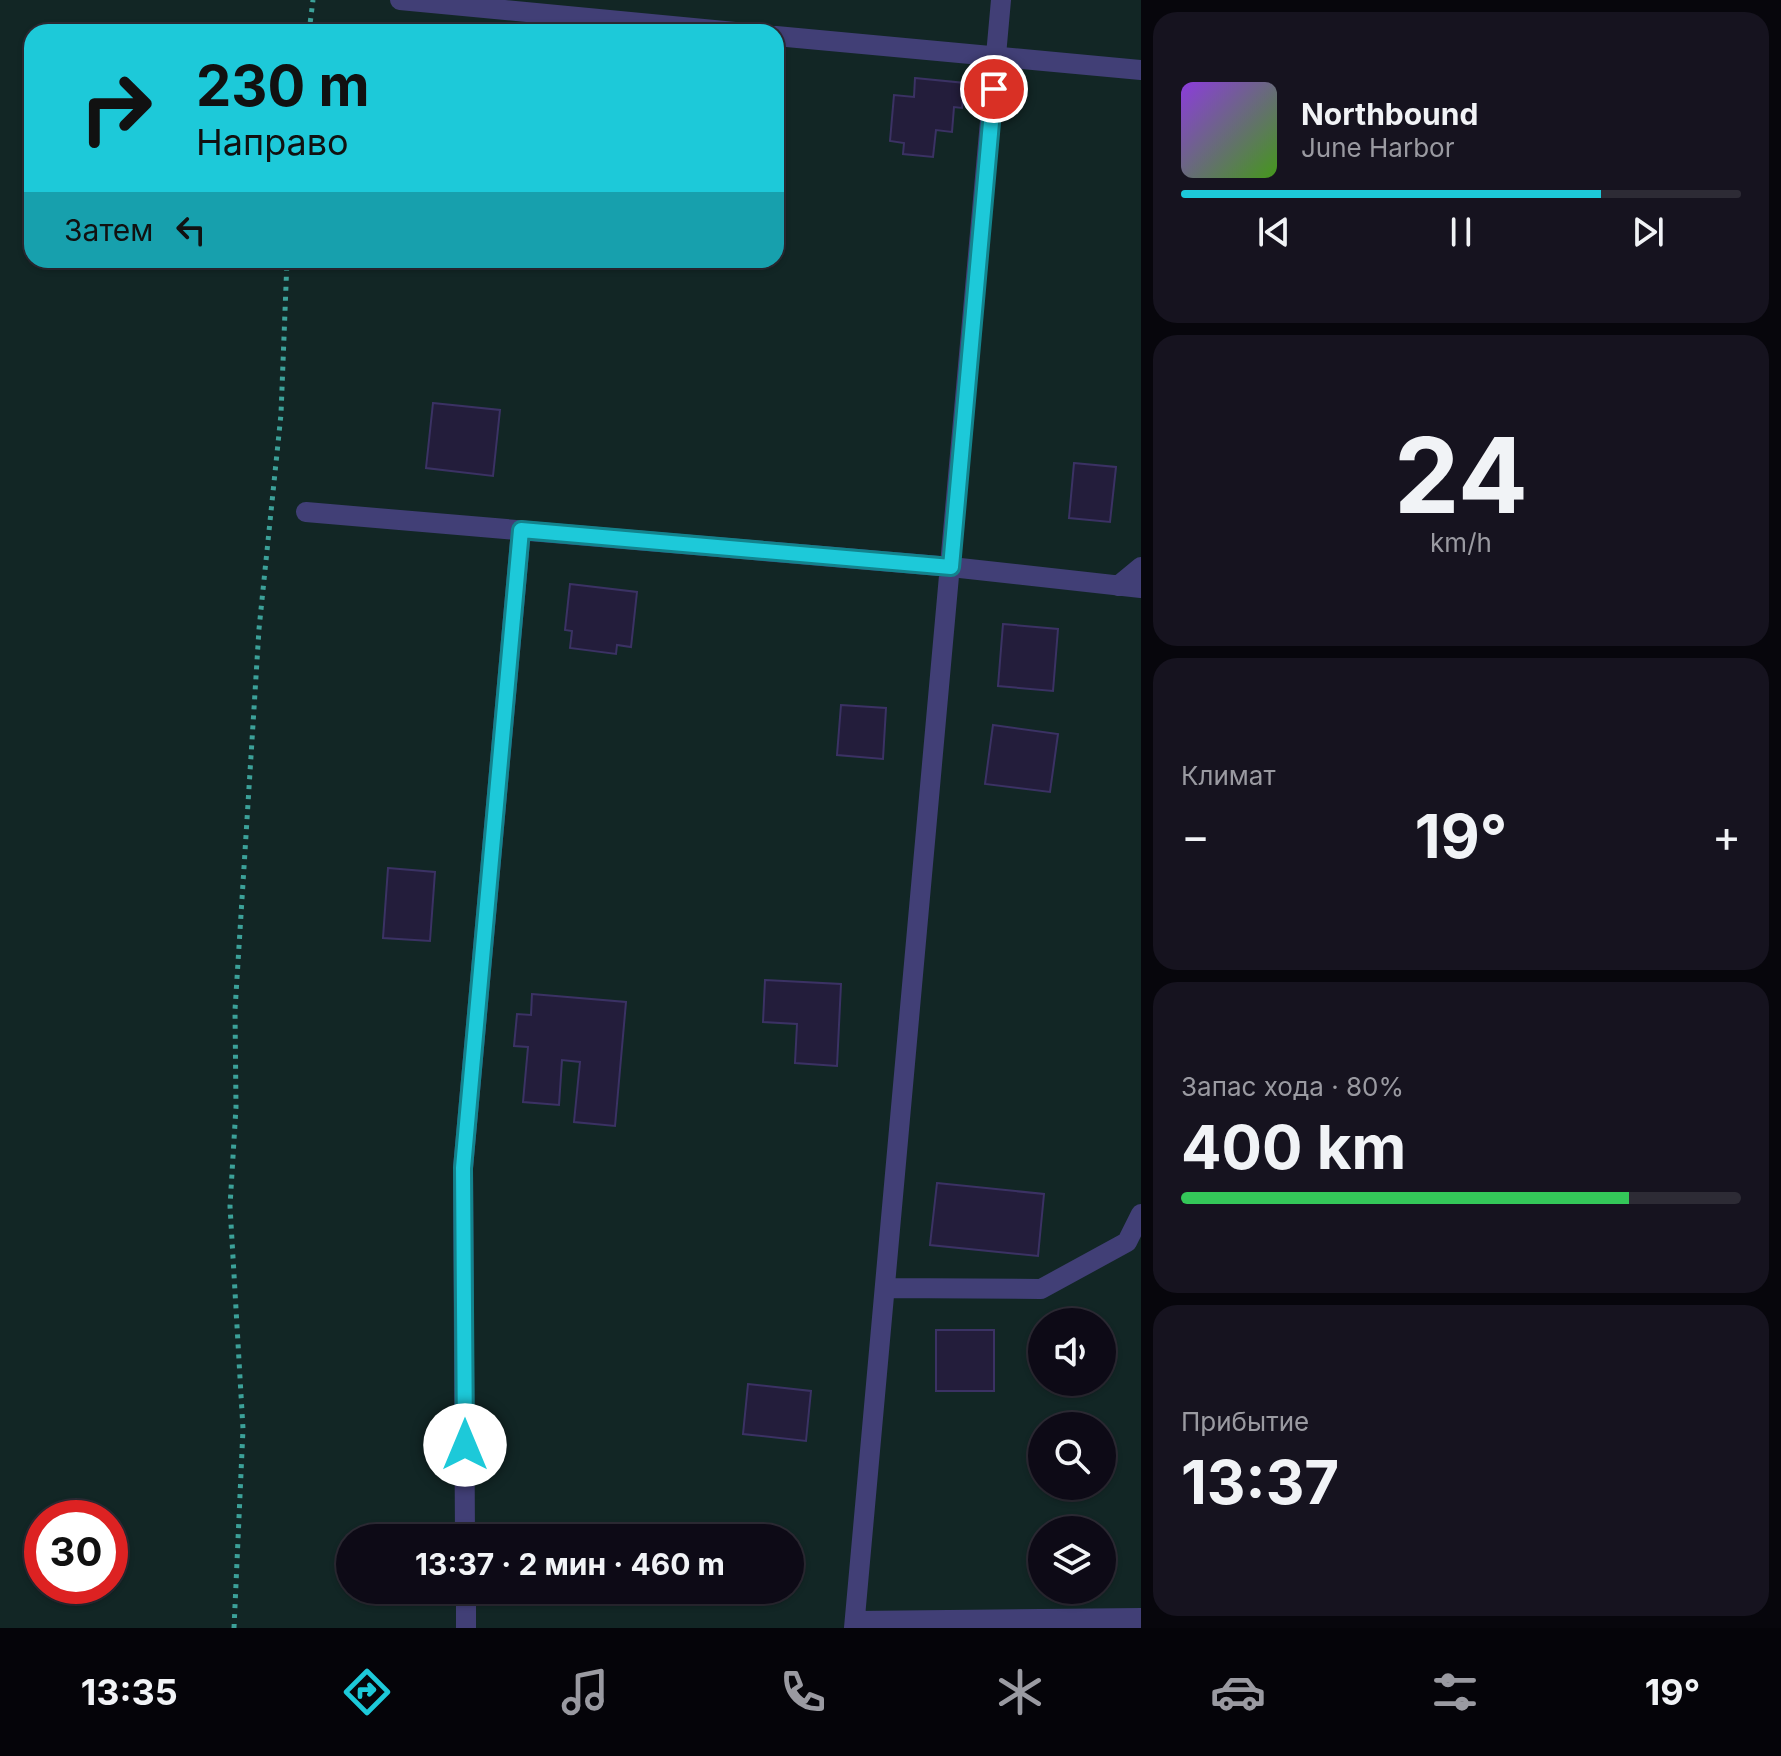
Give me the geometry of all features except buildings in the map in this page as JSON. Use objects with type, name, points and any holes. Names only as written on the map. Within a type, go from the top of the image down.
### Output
[{"type":"street","points":[[400,0],[651,24]]},
{"type":"street","points":[[1001,0],[855,1624],[1141,1618]]},
{"type":"street","points":[[784,37],[1141,70]]},
{"type":"street","points":[[306,512],[951,567],[1141,588]]},
{"type":"street","points":[[465,1524],[463,1168],[521,530]]},
{"type":"street","points":[[1118,586],[1141,567]]},
{"type":"street","points":[[885,1288],[1041,1289],[1127,1242],[1141,1214]]},
{"type":"street","points":[[466,1604],[466,1628]]},
{"type":"path","points":[[310,24],[313,0]]},
{"type":"path","points":[[234,1628],[243,1429],[230,1206],[236,1107],[235,1010],[259,629],[281,414],[287,268]]},
{"type":"green space","points":[[0,0],[1141,0],[1141,1628],[0,1628]]},
{"type":"route","points":[[465,1445],[463,1168],[521,530],[951,567],[994,89]]}]
